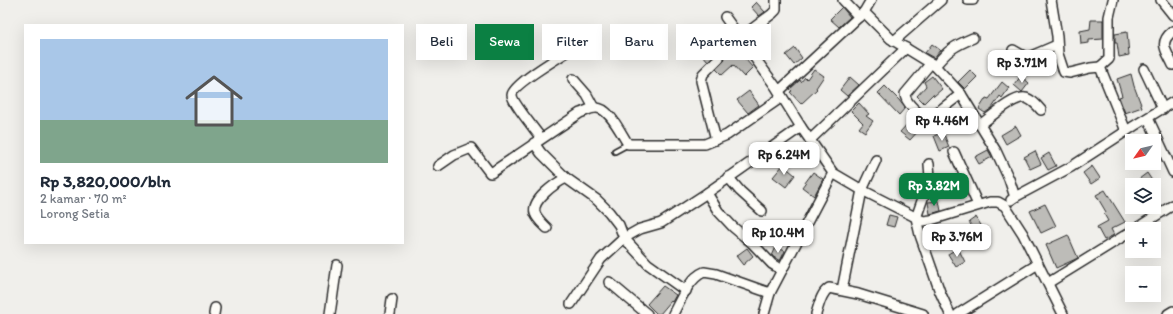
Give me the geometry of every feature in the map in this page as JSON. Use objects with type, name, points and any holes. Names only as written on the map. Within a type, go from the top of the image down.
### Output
[{"type":"street","points":[[759,24],[776,10],[776,0]]},
{"type":"street","points":[[843,0],[894,41],[933,65],[961,94],[996,151],[1009,179],[1015,197]]},
{"type":"street","points":[[438,166],[454,155],[471,148],[491,173],[580,113],[594,108],[602,108],[610,116],[628,144],[705,144],[716,140],[727,135],[781,94],[862,15],[871,0]]},
{"type":"street","points":[[894,41],[941,0]]},
{"type":"street","points":[[968,0],[973,0]]},
{"type":"street","points":[[1051,0],[1057,36],[1058,54],[1064,72],[1074,72],[1100,67],[1109,59],[1109,17],[1113,0]]},
{"type":"street","points":[[1161,0],[1173,15]]},
{"type":"street","points":[[725,17],[730,24]]},
{"type":"street","points":[[1173,31],[1166,36],[1164,46],[1173,65]]},
{"type":"street","points":[[961,94],[935,114],[927,118],[923,116],[905,98],[905,94],[945,53],[954,46],[973,38]]},
{"type":"street","points":[[1013,50],[1025,57],[1029,57],[1057,45]]},
{"type":"street","points":[[810,140],[906,48]]},
{"type":"street","points":[[554,60],[519,84],[513,90],[512,94],[515,102],[538,141],[541,153],[566,178],[597,200],[609,212],[619,225],[624,238],[648,264],[686,291]]},
{"type":"street","points":[[716,140],[701,81],[703,74],[717,60]]},
{"type":"street","points":[[756,60],[781,94],[800,127],[834,174],[923,221],[931,220],[990,202],[998,202],[1005,206],[1023,234],[1063,314]]},
{"type":"street","points":[[1100,67],[1126,131]]},
{"type":"street","points":[[1144,69],[1163,108]]},
{"type":"street","points":[[573,79],[587,95],[594,108]]},
{"type":"street","points":[[980,125],[1016,100],[1024,98],[1032,101],[1041,110]]},
{"type":"street","points":[[1005,206],[1015,197],[1071,167],[1173,102]]},
{"type":"street","points":[[1148,118],[1173,172]]},
{"type":"street","points":[[571,304],[601,259],[624,238],[640,229],[661,223],[707,193],[800,127]]},
{"type":"street","points":[[954,152],[978,205]]},
{"type":"street","points":[[842,290],[862,190],[876,160]]},
{"type":"street","points":[[929,164],[930,178],[916,218],[920,235],[940,292],[950,314]]},
{"type":"street","points":[[764,314],[770,293],[834,174]]},
{"type":"street","points":[[728,177],[740,191],[762,211]]},
{"type":"street","points":[[547,228],[538,219],[535,212],[536,205],[542,196],[566,178]]},
{"type":"street","points":[[707,193],[718,212],[752,243],[772,264],[782,270]]},
{"type":"street","points":[[1146,222],[1173,205]]},
{"type":"street","points":[[1048,283],[1125,235]]},
{"type":"street","points":[[958,314],[1038,264]]},
{"type":"street","points":[[330,314],[337,265]]},
{"type":"street","points":[[672,314],[697,276],[704,272],[716,274],[770,293]]},
{"type":"street","points":[[609,282],[647,314]]},
{"type":"street","points":[[816,314],[820,300],[827,288],[842,290],[923,314]]},
{"type":"street","points":[[390,314],[392,299]]},
{"type":"lane","points":[[615,151],[628,144]]},
{"type":"building","points":[[756,2],[765,12],[759,16],[751,7]]},
{"type":"building","points":[[842,7],[850,17],[839,27],[830,19]]},
{"type":"building","points":[[1091,20],[1103,20],[1103,39],[1089,40],[1089,43],[1081,44],[1080,31],[1090,29]]},
{"type":"building","points":[[1127,32],[1129,55],[1119,57],[1117,43],[1115,43],[1115,34]]},
{"type":"building","points":[[932,44],[940,50],[934,58],[925,53]]},
{"type":"building","points":[[795,48],[802,58],[794,65],[786,55]]},
{"type":"building","points":[[725,60],[746,60],[753,68],[744,77],[733,65],[722,75],[716,69]]},
{"type":"building","points":[[814,69],[824,76],[816,88],[817,89],[801,104],[790,92],[792,91],[790,89],[800,80],[801,82],[805,77],[807,79]]},
{"type":"building","points":[[970,70],[977,77],[965,89],[958,82]]},
{"type":"building","points":[[1131,74],[1142,107],[1125,113],[1119,97],[1122,96],[1117,79]]},
{"type":"building","points":[[932,76],[942,89],[934,96],[933,94],[924,103],[917,96],[926,86],[924,82]]},
{"type":"building","points":[[1021,76],[1029,83],[1022,92],[1014,85]]},
{"type":"building","points":[[850,77],[859,85],[847,96],[840,90]]},
{"type":"building","points":[[1002,82],[1009,88],[1002,98],[1000,96],[992,108],[985,113],[979,109],[986,98],[989,99]]},
{"type":"building","points":[[885,86],[905,108],[899,115],[878,93]]},
{"type":"building","points":[[749,91],[759,105],[748,113],[737,100]]},
{"type":"building","points":[[859,103],[869,114],[866,116],[873,121],[865,132],[859,128],[863,123],[851,111]]},
{"type":"building","points":[[964,112],[970,120],[960,128],[954,119]]},
{"type":"building","points":[[910,121],[920,129],[910,140],[900,132]]},
{"type":"building","points":[[1016,126],[1021,135],[1006,144],[1001,135]]},
{"type":"building","points":[[943,132],[949,147],[940,151],[934,136]]},
{"type":"building","points":[[784,148],[794,157],[788,165],[777,155]]},
{"type":"building","points":[[988,150],[992,157],[979,164],[975,157]]},
{"type":"building","points":[[1035,151],[1041,164],[1030,169],[1024,157]]},
{"type":"building","points":[[1049,153],[1056,166],[1048,170],[1041,158]]},
{"type":"building","points":[[783,165],[795,175],[786,187],[773,177]]},
{"type":"building","points":[[1092,166],[1100,178],[1091,184],[1083,173]]},
{"type":"building","points":[[813,172],[823,179],[814,196],[802,187]]},
{"type":"building","points":[[1147,173],[1150,178],[1140,178]]},
{"type":"building","points":[[1105,190],[1125,222],[1111,229],[1114,235],[1104,240],[1097,227],[1108,221],[1104,214],[1106,212],[1096,195]]},
{"type":"building","points":[[939,201],[941,211],[930,214],[928,202]]},
{"type":"building","points":[[1045,204],[1056,226],[1041,233],[1030,211]]},
{"type":"building","points":[[889,215],[897,217],[894,227],[886,225]]},
{"type":"building","points":[[976,217],[985,232],[978,236],[969,222]]},
{"type":"building","points":[[1068,235],[1078,258],[1056,268],[1046,245]]},
{"type":"building","points":[[776,247],[785,251],[780,261],[772,256]]},
{"type":"building","points":[[747,248],[753,256],[743,265],[736,256]]},
{"type":"building","points":[[958,248],[965,262],[956,267],[948,254]]},
{"type":"building","points":[[663,286],[676,295],[672,302],[671,301],[660,314],[657,314],[647,304]]}]
